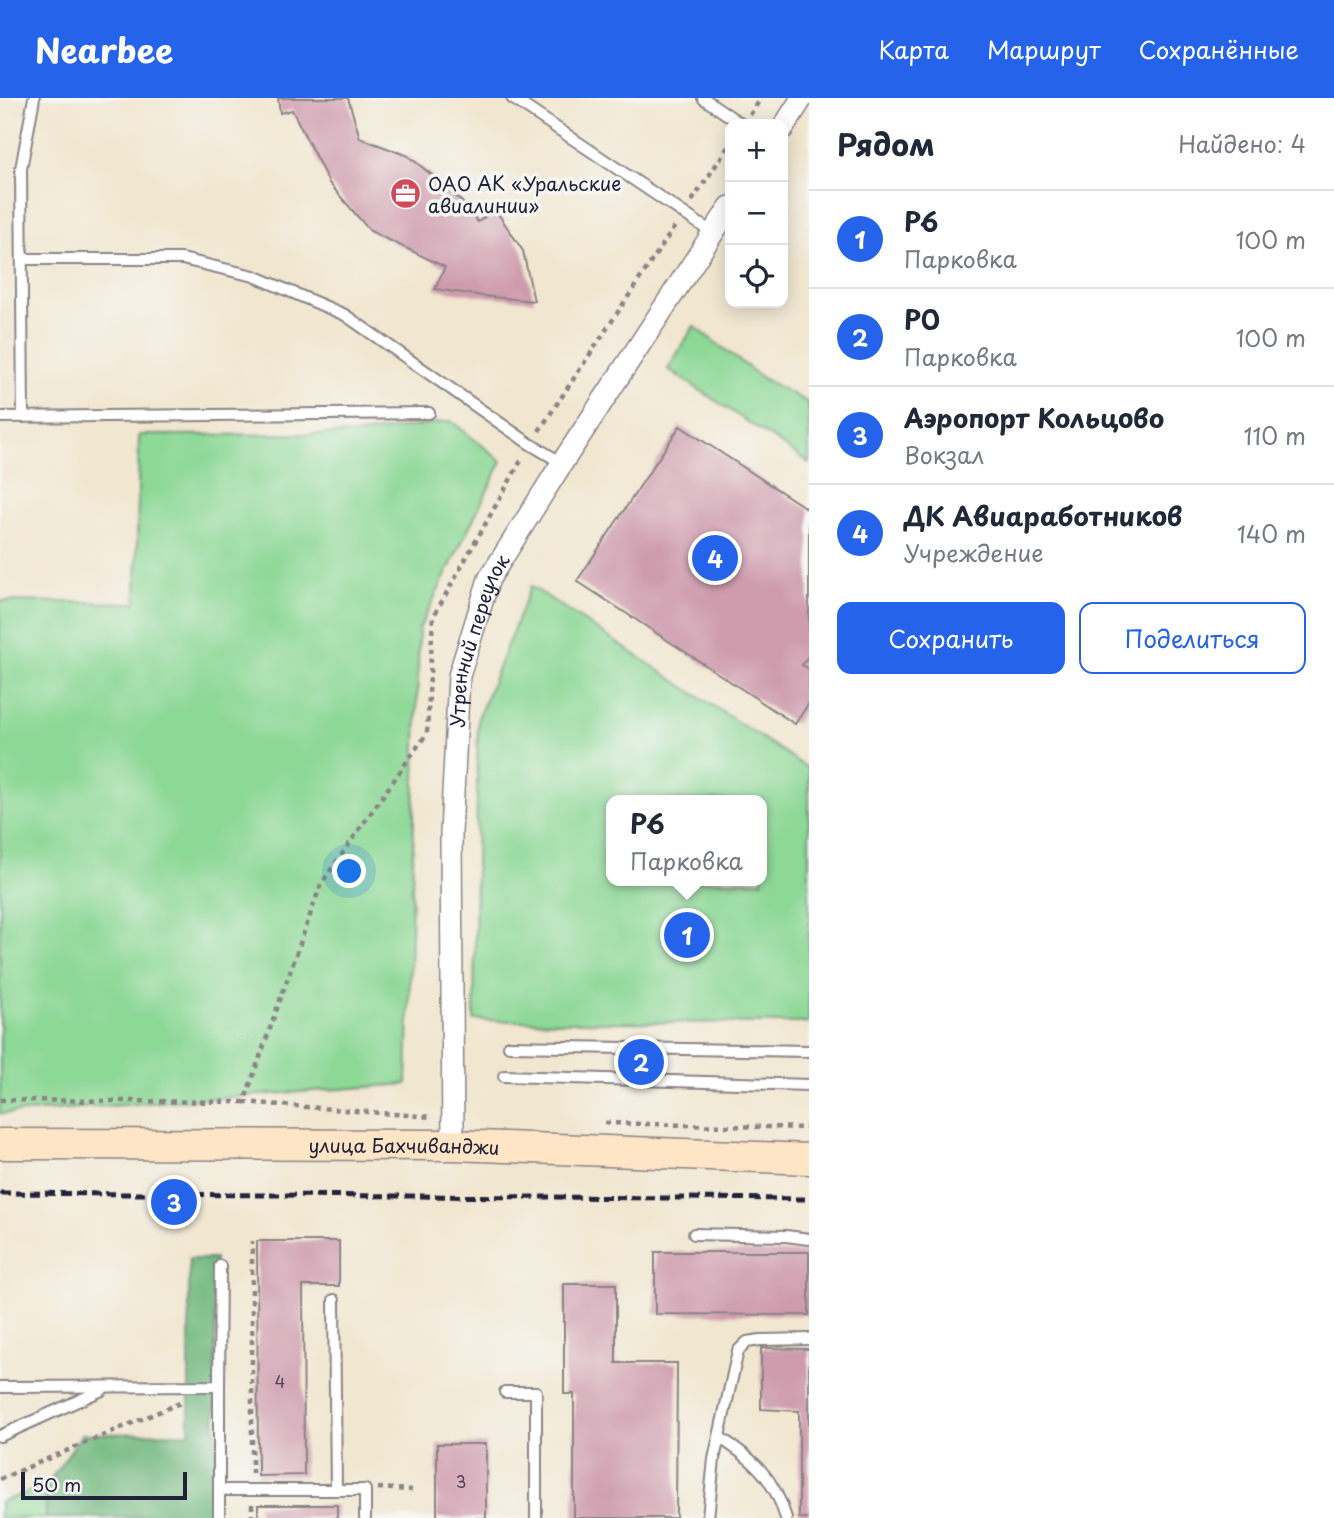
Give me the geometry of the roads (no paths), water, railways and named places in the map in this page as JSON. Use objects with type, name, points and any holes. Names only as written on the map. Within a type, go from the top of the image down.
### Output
[{"type":"main road","name":"улица Бахчиванджи","points":[[0,1144],[453,1132],[809,1159]]},
{"type":"street","points":[[788,120],[802,98]]},
{"type":"street","name":"Утренний переулок","points":[[453,1132],[451,833],[459,676],[489,579],[725,215]]},
{"type":"lane","points":[[23,417],[21,169],[34,98]]},
{"type":"lane","points":[[512,98],[713,233]]},
{"type":"lane","points":[[703,98],[734,119]]},
{"type":"lane","points":[[22,259],[182,259],[254,276],[345,314],[530,444],[562,463]]},
{"type":"lane","points":[[0,417],[429,413]]},
{"type":"lane","points":[[509,1046],[809,1051]]},
{"type":"lane","points":[[503,1076],[809,1085]]},
{"type":"lane","points":[[694,1234],[809,1239]]},
{"type":"lane","points":[[219,1518],[220,1266]]},
{"type":"lane","points":[[334,1300],[336,1490]]},
{"type":"lane","points":[[708,1518],[714,1459],[738,1351],[747,1342],[809,1339]]},
{"type":"lane","points":[[0,1387],[219,1386]]},
{"type":"lane","points":[[0,1436],[108,1387]]},
{"type":"lane","points":[[505,1392],[536,1392],[536,1518]]},
{"type":"lane","points":[[719,1437],[745,1453],[768,1478],[780,1498],[786,1518]]},
{"type":"lane","points":[[219,1490],[365,1490],[365,1518]]},
{"type":"railway","points":[[0,1193],[809,1199]]},
{"type":"place","name":"ОАО АК «Уральские авиалинии»","points":[[405,194]]},
{"type":"place","name":"ДК Авиаработников","points":[[715,558]]},
{"type":"place","name":"P6","points":[[687,935]]},
{"type":"place","name":"P0","points":[[641,1062]]},
{"type":"place","name":"Аэропорт Кольцово","points":[[174,1202]]}]
